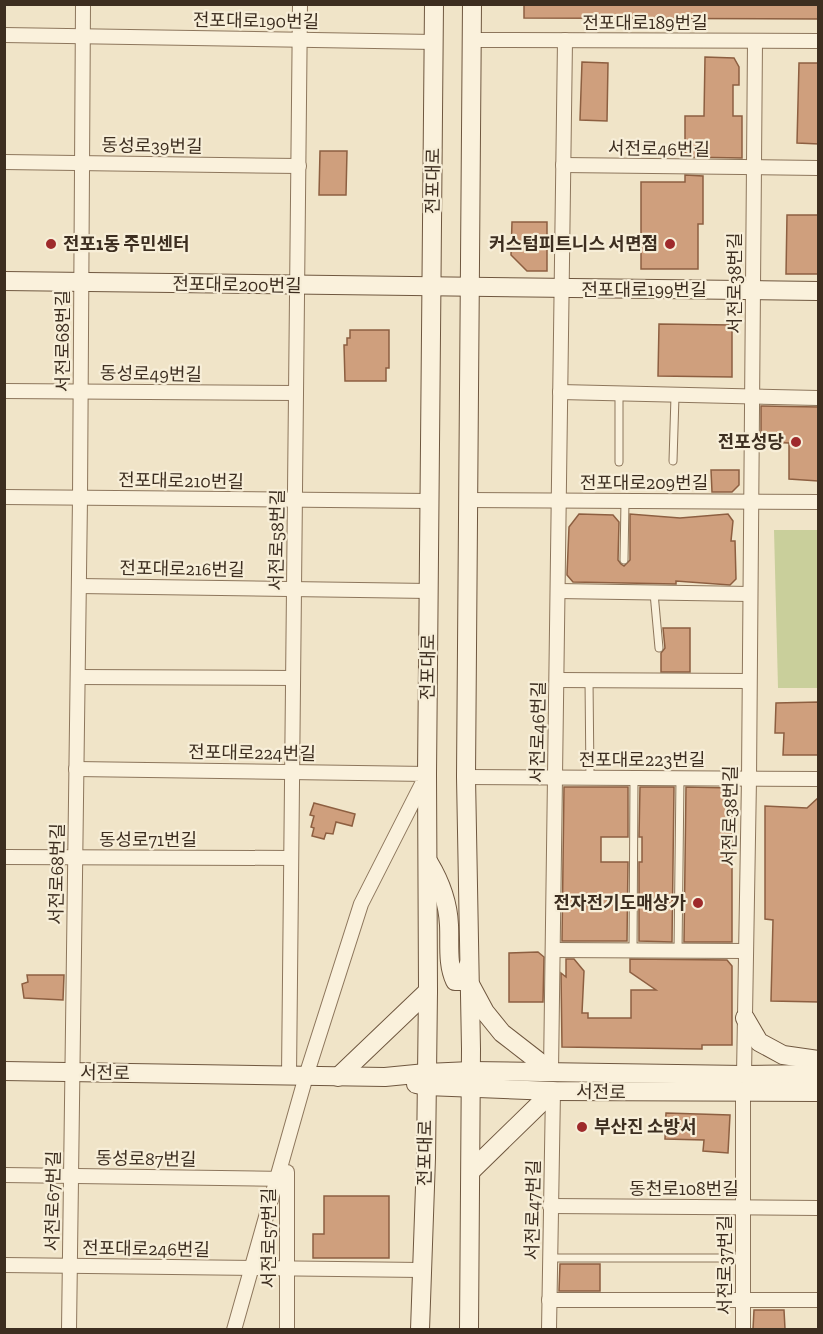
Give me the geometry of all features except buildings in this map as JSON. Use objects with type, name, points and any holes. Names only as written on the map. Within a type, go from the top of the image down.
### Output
[{"type":"main road","name":"전포대로","points":[[420,1329],[426,1158],[428,991],[427,774],[434,4]]},
{"type":"main road","name":"전포대로","points":[[469,1329],[472,1170],[466,777],[472,4]]},
{"type":"main road","name":"전포대로200번길","points":[[4,281],[470,288]]},
{"type":"main road","name":"전포대로199번길","points":[[470,288],[819,291]]},
{"type":"main road","points":[[429,862],[442,885],[449,923],[450,959],[454,981],[462,981],[469,963]]},
{"type":"main road","points":[[469,983],[485,1012],[502,1033],[551,1071]]},
{"type":"main road","points":[[338,1077],[428,991]]},
{"type":"main road","points":[[744,1018],[759,1042],[783,1055],[819,1060]]},
{"type":"main road","name":"서전로","points":[[4,1071],[471,1080],[553,1091],[819,1092]]},
{"type":"main road","name":"서전로","points":[[471,1080],[551,1071],[744,1075],[819,1074]]},
{"type":"main road","points":[[472,1170],[553,1091]]},
{"type":"street","name":"서전로68번길","points":[[72,1072],[80,498],[83,4]]},
{"type":"street","name":"서전로58번길","points":[[297,1076],[291,858],[300,4]]},
{"type":"street","name":"전포대로190번길","points":[[4,35],[434,42]]},
{"type":"street","name":"전포대로189번길","points":[[472,40],[819,41]]},
{"type":"street","name":"서전로46번길","points":[[551,1071],[565,40]]},
{"type":"street","name":"서전로38번길","points":[[744,1075],[749,779],[755,41]]},
{"type":"street","name":"동성로39번길","points":[[4,162],[299,166]]},
{"type":"street","name":"서전로46번길","points":[[563,165],[754,168]]},
{"type":"street","points":[[754,168],[819,168]]},
{"type":"street","name":"동성로49번길","points":[[4,391],[296,393]]},
{"type":"street","points":[[560,392],[819,398]]},
{"type":"street","name":"전포대로210번길","points":[[4,497],[430,501]]},
{"type":"street","name":"전포대로209번길","points":[[468,500],[819,502]]},
{"type":"street","name":"전포대로216번길","points":[[79,586],[429,591]]},
{"type":"street","points":[[558,591],[750,594]]},
{"type":"street","points":[[78,677],[293,678]]},
{"type":"street","points":[[557,680],[749,681]]},
{"type":"street","name":"전포대로224번길","points":[[76,769],[427,774]]},
{"type":"street","points":[[297,1076],[361,904],[427,774]]},
{"type":"street","name":"전포대로223번길","points":[[466,777],[819,779]]},
{"type":"street","name":"동성로71번길","points":[[4,857],[291,858]]},
{"type":"street","points":[[553,950],[745,951]]},
{"type":"street","name":"서전로67번길","points":[[69,1329],[72,1072]]},
{"type":"street","name":"서전로57번길","points":[[287,1329],[287,1268],[282,1179],[297,1076]]},
{"type":"street","name":"서전로47번길","points":[[549,1329],[553,1091]]},
{"type":"street","name":"서전로37번길","points":[[742,1329],[743,1093]]},
{"type":"street","name":"동성로87번길","points":[[4,1175],[282,1179]]},
{"type":"street","points":[[234,1329],[282,1179]]},
{"type":"street","name":"동천로108번길","points":[[550,1206],[819,1208]]},
{"type":"street","name":"전포대로246번길","points":[[4,1265],[421,1270]]},
{"type":"street","points":[[549,1300],[819,1300]]},
{"type":"lane","name":"전포대로209번길","points":[[619,394],[619,462]]},
{"type":"lane","name":"전포대로209번길","points":[[674,461],[675,396]]},
{"type":"lane","points":[[624,560],[625,501]]},
{"type":"lane","points":[[654,593],[659,648]]},
{"type":"lane","points":[[589,680],[590,778]]},
{"type":"lane","points":[[633,951],[634,778]]},
{"type":"lane","points":[[678,951],[680,778]]},
{"type":"lane","points":[[550,1258],[743,1258]]},
{"type":"green space","points":[[774,530],[818,530],[818,688],[778,688]]},
{"type":"place","name":"전포1동 주민센터","points":[[51,244]]},
{"type":"place","name":"커스텀피트니스 서면점","points":[[670,244]]},
{"type":"place","name":"전포성당","points":[[796,442]]},
{"type":"place","name":"전자전기도매상가","points":[[698,903]]},
{"type":"place","name":"부산진 소방서","points":[[582,1127]]}]
